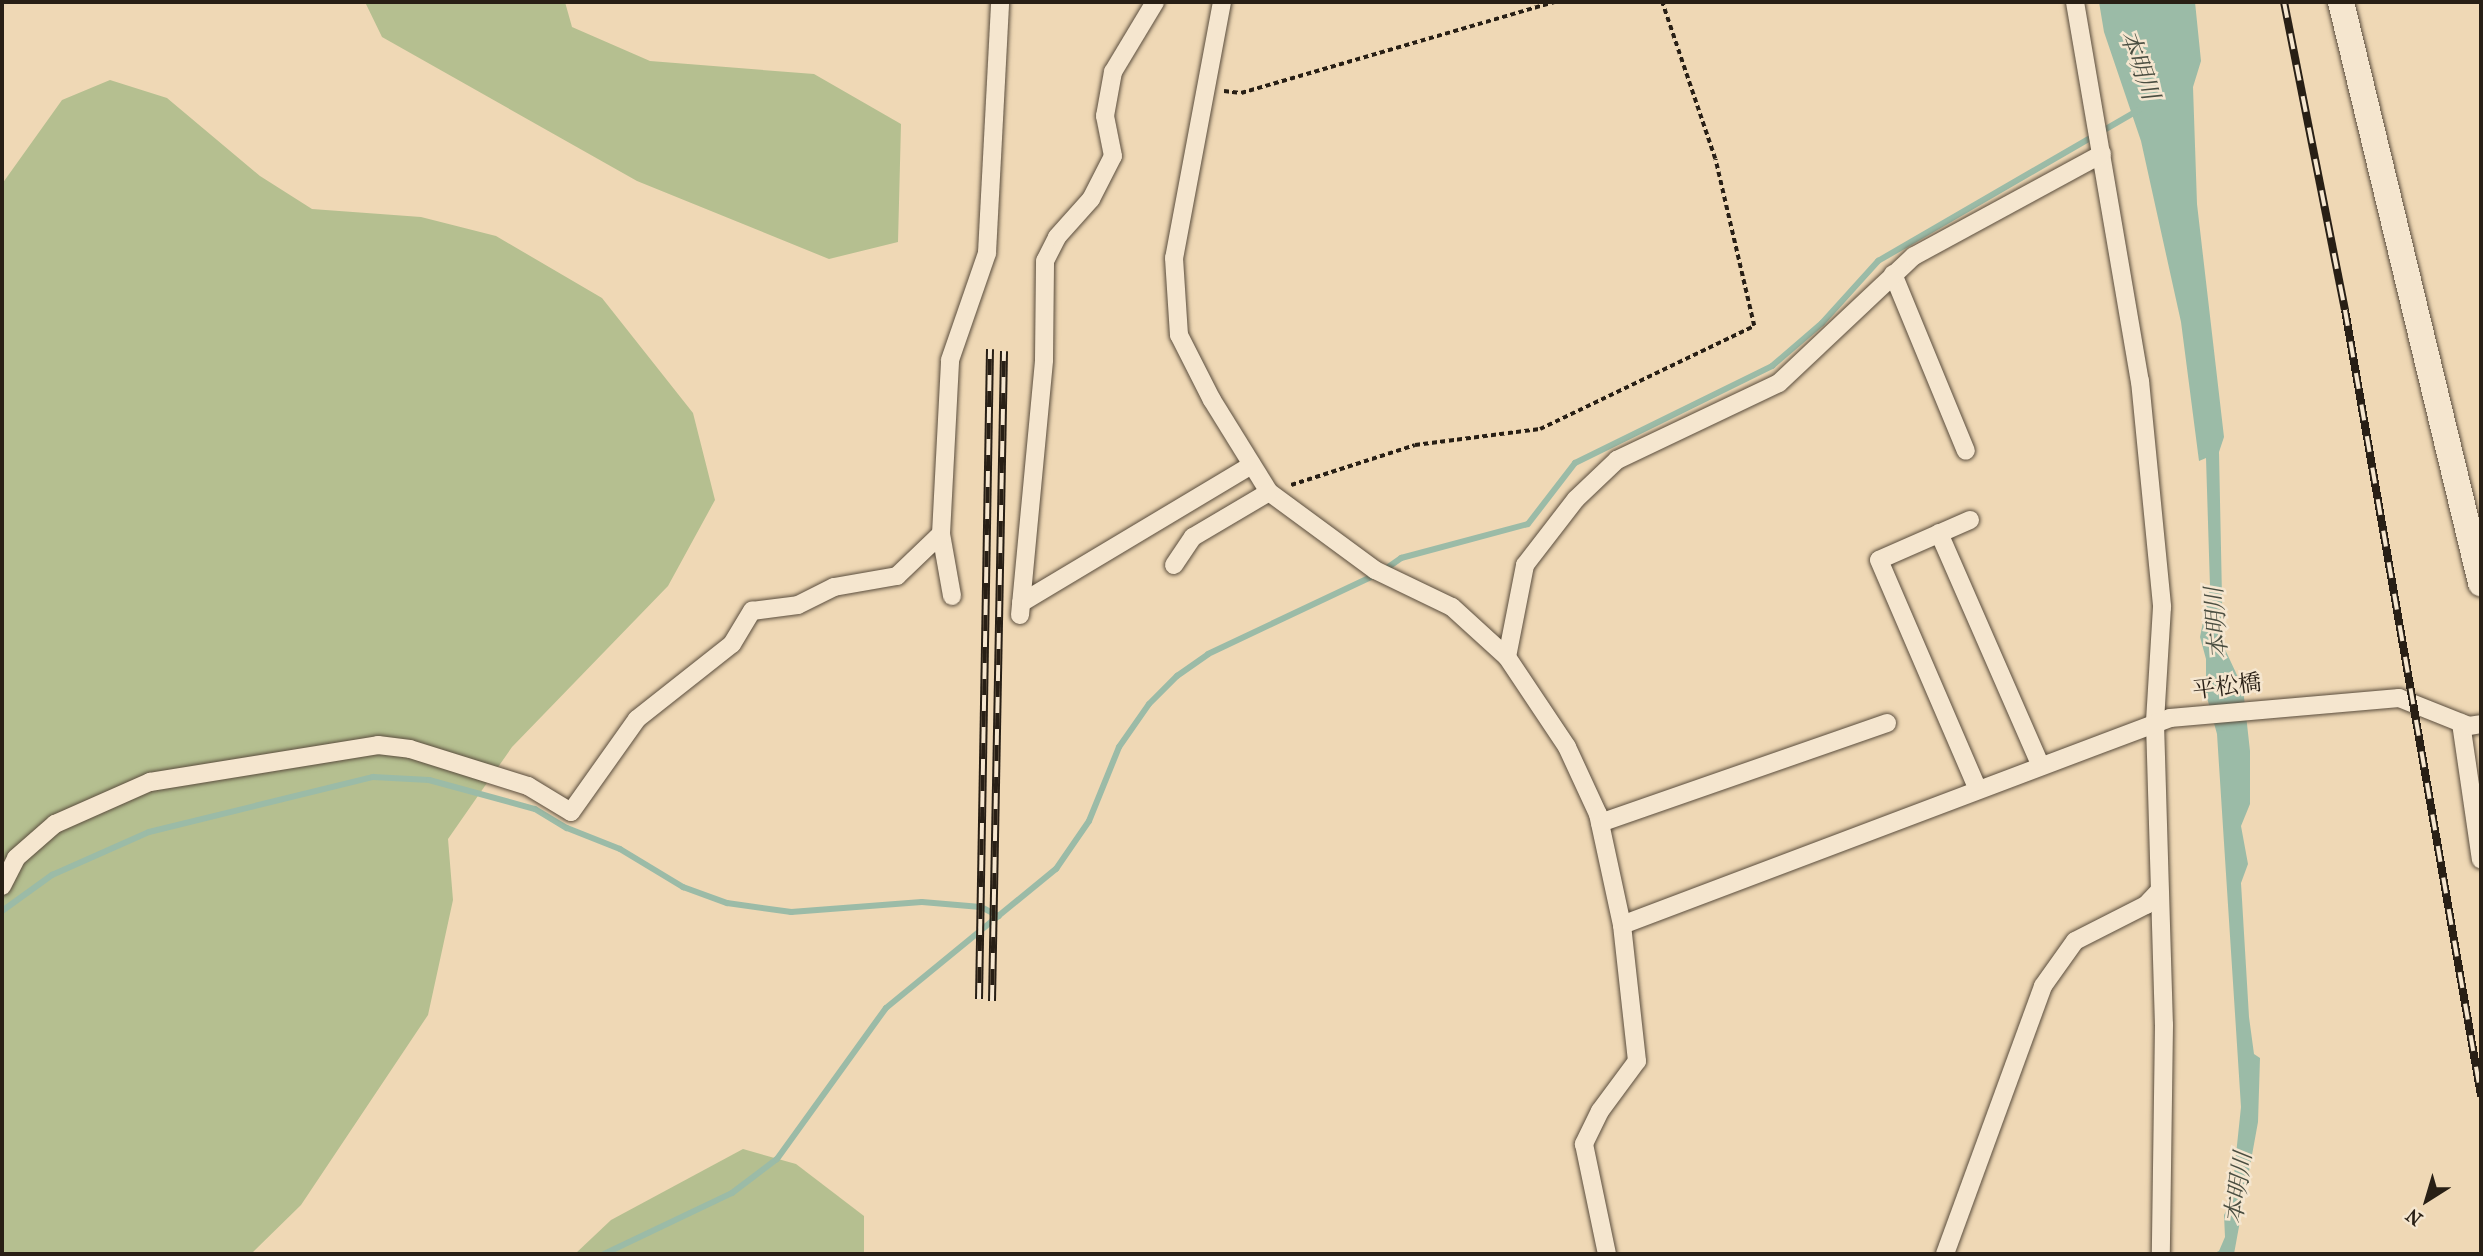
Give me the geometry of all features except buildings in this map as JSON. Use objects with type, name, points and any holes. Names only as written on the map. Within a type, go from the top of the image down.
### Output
[{"type":"street","points":[[952,596],[942,534],[950,359],[988,253],[989,150],[1000,2]]},
{"type":"street","points":[[1156,2],[1113,72],[1105,116],[1113,156],[1091,199],[1057,237],[1045,261],[1044,360],[1020,609],[1252,465]]},
{"type":"street","points":[[1222,2],[1174,258],[1179,335],[1269,492],[1374,570],[1392,581],[1452,607],[1507,657],[1567,747],[1600,823],[1622,925],[1637,1061],[1600,1111],[1584,1144],[1607,1254]]},
{"type":"street","points":[[2075,2],[2140,382],[2162,607],[2158,892],[2164,1025],[2161,1254]]},
{"type":"street","points":[[2342,2],[2481,583]]},
{"type":"street","points":[[1507,657],[1525,565],[1576,499],[1617,460],[1780,383],[1914,256],[2101,150]]},
{"type":"street","points":[[1893,274],[1966,452]]},
{"type":"street","points":[[1174,565],[1193,537],[1269,492]]},
{"type":"street","points":[[1970,520],[1879,560],[1978,790]]},
{"type":"street","points":[[1939,533],[2041,766]]},
{"type":"street","points":[[2,886],[16,858],[55,824],[150,782],[378,745],[410,748],[528,786],[571,812],[637,719],[732,644],[752,611],[797,605],[834,587],[897,576],[942,534]]},
{"type":"street","name":"平松橋","points":[[1622,925],[2162,720],[2291,704],[2399,698],[2461,723],[2481,724]]},
{"type":"street","points":[[1600,823],[1887,723]]},
{"type":"street","points":[[2461,723],[2481,860]]},
{"type":"street","points":[[1945,1254],[2043,986],[2075,941],[2147,905],[2158,892]]},
{"type":"path","points":[[1204,88],[1241,93],[1555,2]]},
{"type":"path","points":[[1269,492],[1415,445],[1540,429],[1754,326],[1715,159],[1662,2]]},
{"type":"shaded area","points":[[365,2],[565,2],[572,27],[650,61],[814,74],[901,124],[898,242],[829,259],[637,181],[382,37]]},
{"type":"shaded area","points":[[110,80],[167,98],[260,176],[312,209],[421,217],[496,236],[602,298],[693,413],[715,500],[668,586],[512,747],[448,839],[453,900],[428,1015],[301,1205],[251,1254],[2,1254],[2,184],[62,100]]},
{"type":"shaded area","points":[[743,1149],[796,1164],[864,1216],[864,1254],[575,1254],[611,1220]]},
{"type":"water","name":"本明川","points":[[2099,2],[2195,2],[2201,61],[2193,87],[2197,204],[2224,437],[2219,452],[2223,645],[2243,688],[2250,751],[2250,804],[2241,826],[2248,864],[2241,883],[2249,1017],[2254,1054],[2260,1058],[2258,1122],[2234,1254],[2212,1254],[2219,1251],[2225,1237],[2224,1215],[2231,1202],[2241,1107],[2217,734],[2206,694],[2206,659],[2200,637],[2210,587],[2206,458],[2199,461],[2181,322],[2141,141],[2104,32]]},
{"type":"waterway","name":"本明川","points":[[1384,570],[1401,558],[1528,524],[1575,463],[1772,366],[1822,323],[1878,261],[2139,110]]},
{"type":"waterway","points":[[604,1254],[732,1193],[777,1159],[886,1008],[1056,869],[1089,821],[1119,747],[1149,704],[1177,676],[1208,654],[1375,575]]},
{"type":"waterway","points":[[2,911],[52,875],[149,832],[373,777],[429,780],[535,809],[567,828],[620,849],[683,887],[727,903],[791,912],[922,902],[981,907],[999,916]]},
{"type":"railway","points":[[2284,2],[2345,310],[2481,1096]]},
{"type":"railway","points":[[979,999],[990,349]]},
{"type":"railway","points":[[992,1001],[1004,351]]}]
